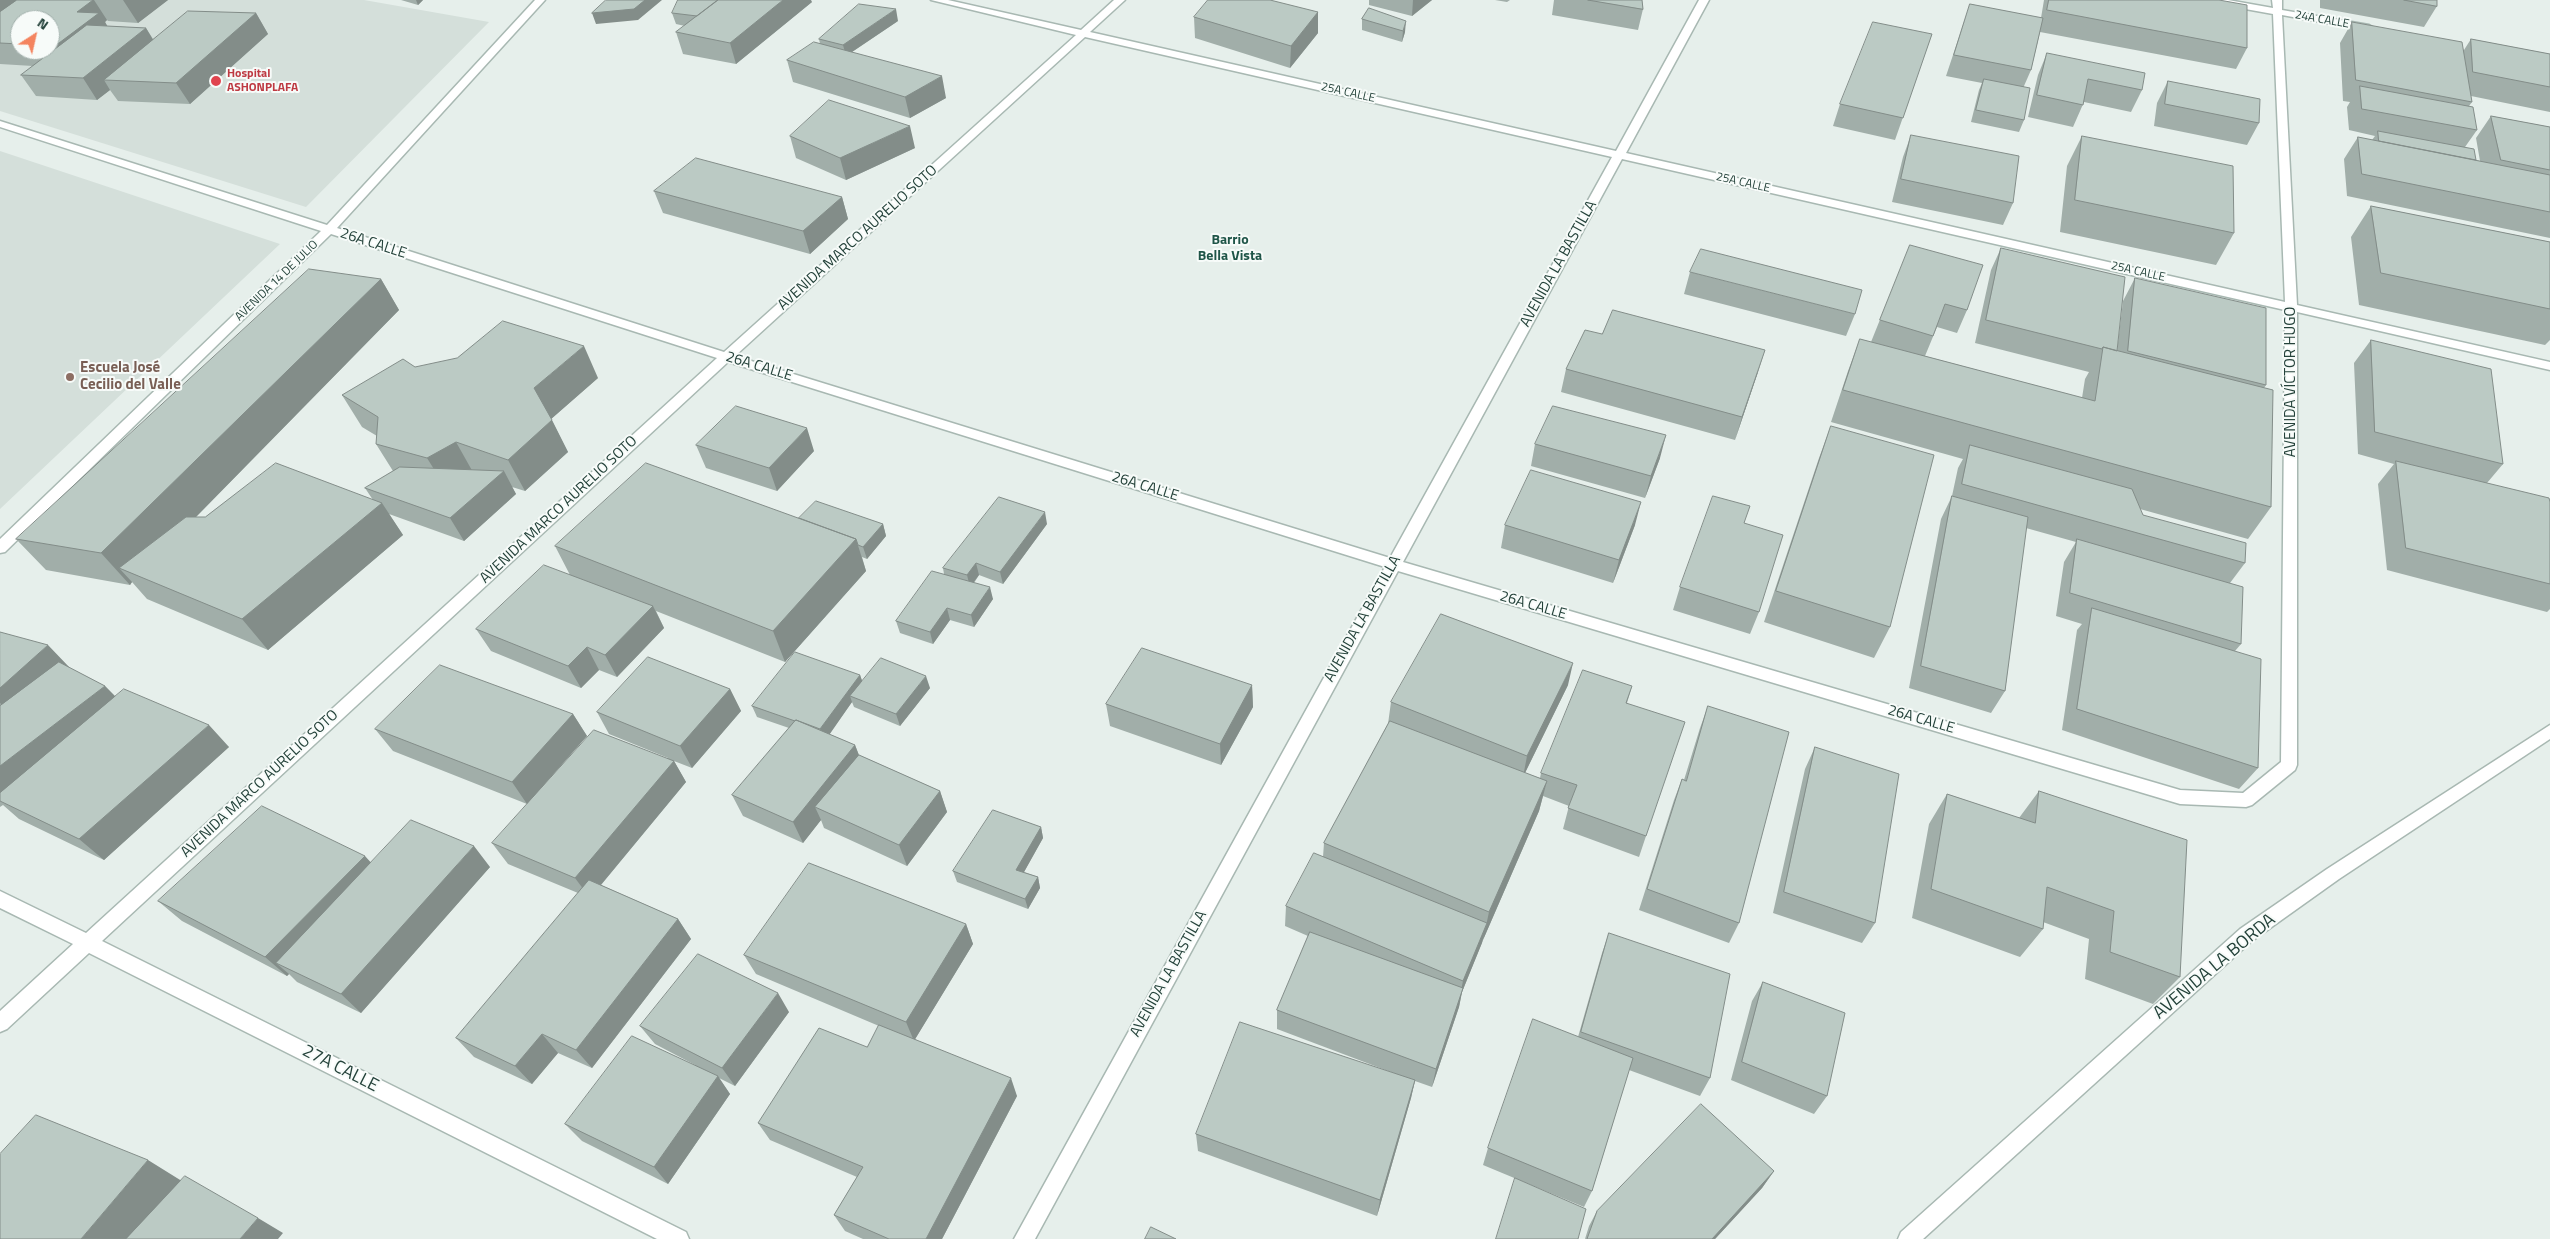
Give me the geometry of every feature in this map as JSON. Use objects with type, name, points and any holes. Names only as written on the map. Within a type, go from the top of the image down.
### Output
[{"type":"street","name":"AVENIDA 14 DE JULIO","points":[[0,548],[329,230],[540,0]]},
{"type":"street","name":"25A CALLE","points":[[936,0],[2550,366]]},
{"type":"street","name":"AVENIDA MARCO AURELIO SOTO","points":[[0,1023],[726,357],[1120,0]]},
{"type":"street","name":"AVENIDA LA BASTILLA","points":[[1024,1239],[1704,0]]},
{"type":"street","name":"24A CALLE","points":[[2212,0],[2278,6],[2375,30]]},
{"type":"street","name":"AVENIDA VÍCTOR HUGO","points":[[2278,6],[2291,307],[2289,765]]},
{"type":"street","name":"26A CALLE","points":[[0,124],[726,357],[1393,564],[2180,797],[2246,800],[2289,765]]},
{"type":"street","name":"AVENIDA LA BORDA","points":[[1908,1239],[2246,936],[2334,874],[2550,731]]},
{"type":"street","name":"27A CALLE","points":[[0,899],[679,1239]]},
{"type":"shaded area","name":"Hospital ASHONPLAFA","points":[[0,0],[364,0],[489,22],[306,207],[0,111]]},
{"type":"shaded area","name":"Escuela José Cecilio del Valle","points":[[0,151],[280,244],[0,509]]},
{"type":"building","points":[[17,0],[93,0],[77,12],[99,13],[60,42],[60,10],[10,10],[10,44],[0,43],[0,12]]},
{"type":"building","points":[[606,0],[645,0],[634,9],[592,13]]},
{"type":"building","points":[[678,0],[718,0],[697,16],[672,13]]},
{"type":"building","points":[[718,0],[783,0],[730,43],[676,32]]},
{"type":"building","points":[[1208,0],[1270,0],[1318,12],[1291,46],[1194,17]]},
{"type":"building","points":[[1588,0],[1642,0],[1643,9]]},
{"type":"building","points":[[2049,0],[2219,0],[2247,5],[2247,48],[2047,10]]},
{"type":"building","points":[[2404,0],[2437,0],[2437,6]]},
{"type":"building","points":[[859,4],[896,9],[843,45],[819,39]]},
{"type":"building","points":[[1970,4],[2043,18],[2031,70],[1954,55]]},
{"type":"building","points":[[1369,8],[1406,21],[1403,31],[1362,19]]},
{"type":"building","points":[[188,11],[256,13],[176,83],[104,80]]},
{"type":"building","points":[[1873,22],[1932,34],[1903,118],[1840,104]]},
{"type":"building","points":[[2352,22],[2462,42],[2472,102],[2356,80]]},
{"type":"building","points":[[87,25],[146,28],[83,78],[21,75],[41,60],[60,60],[60,45]]},
{"type":"building","points":[[2471,39],[2550,54],[2550,87],[2473,72]]},
{"type":"building","points":[[814,42],[942,76],[905,97],[787,60]]},
{"type":"building","points":[[2047,53],[2145,73],[2142,90],[2088,79],[2083,105],[2037,95]]},
{"type":"building","points":[[1984,79],[2030,88],[2024,120],[1976,110]]},
{"type":"building","points":[[2168,81],[2260,99],[2259,123],[2165,104]]},
{"type":"building","points":[[2360,86],[2473,107],[2477,130],[2362,109]]},
{"type":"building","points":[[829,100],[910,126],[840,158],[790,136]]},
{"type":"building","points":[[2491,116],[2550,127],[2550,170],[2501,160]]},
{"type":"building","points":[[2378,131],[2474,149],[2476,160],[2379,141]]},
{"type":"building","points":[[1911,135],[2019,156],[2013,203],[1901,179]]},
{"type":"building","points":[[2082,136],[2233,166],[2234,233],[2075,200]]},
{"type":"building","points":[[2358,137],[2550,175],[2550,212],[2362,174]]},
{"type":"building","points":[[696,158],[842,197],[803,231],[654,191]]},
{"type":"building","points":[[2371,206],[2550,242],[2550,309],[2381,273]]},
{"type":"building","points":[[1910,245],[1983,265],[1967,310],[1945,304],[1933,336],[1880,320]]},
{"type":"building","points":[[2001,248],[2125,277],[2117,351],[2103,347],[2102,349],[1986,320]]},
{"type":"building","points":[[1701,249],[1862,290],[1855,314],[1690,272]]},
{"type":"building","points":[[309,269],[381,279],[101,553],[16,539]]},
{"type":"building","points":[[2135,278],[2266,308],[2266,385],[2128,351]]},
{"type":"building","points":[[1613,310],[1765,350],[1742,417],[1566,369],[1585,330],[1602,334]]},
{"type":"building","points":[[503,321],[584,346],[534,388],[552,420],[508,460],[456,442],[427,458],[376,444],[378,417],[342,395],[403,359],[415,367],[457,358]]},
{"type":"building","points":[[1860,339],[2095,401],[2103,347],[2273,390],[2271,507],[1843,390]]},
{"type":"building","points":[[2371,340],[2491,369],[2503,464],[2375,432]]},
{"type":"building","points":[[736,406],[807,428],[769,468],[696,445]]},
{"type":"building","points":[[1553,406],[1666,435],[1651,476],[1535,444]]},
{"type":"building","points":[[1831,426],[1934,455],[1890,627],[1776,591]]},
{"type":"building","points":[[1970,445],[2132,489],[2143,515],[2246,543],[2245,563],[1962,484]]},
{"type":"building","points":[[2396,461],[2549,498],[2550,584],[2406,548]]},
{"type":"building","points":[[276,463],[382,503],[242,619],[119,568],[186,517],[205,517]]},
{"type":"building","points":[[646,463],[856,539],[773,631],[555,546]]},
{"type":"building","points":[[400,467],[504,471],[450,518],[365,488]]},
{"type":"building","points":[[1531,470],[1641,502],[1619,560],[1505,525]]},
{"type":"building","points":[[1713,496],[1750,506],[1744,523],[1783,535],[1759,612],[1680,587]]},
{"type":"building","points":[[1952,496],[2028,517],[2005,691],[1921,666]]},
{"type":"building","points":[[999,497],[1045,512],[1000,572],[976,563],[967,575],[943,568]]},
{"type":"building","points":[[816,501],[883,524],[863,547],[858,545],[856,539],[799,518]]},
{"type":"building","points":[[2077,539],[2243,587],[2241,644],[2070,593]]},
{"type":"building","points":[[544,565],[653,606],[605,655],[587,647],[568,666],[476,629]]},
{"type":"building","points":[[932,571],[990,587],[971,615],[947,608],[930,632],[896,621]]},
{"type":"building","points":[[2092,608],[2261,659],[2258,768],[2077,709]]},
{"type":"building","points":[[1441,614],[1573,663],[1527,756],[1391,702]]},
{"type":"building","points":[[0,632],[48,645],[0,688]]},
{"type":"building","points":[[1142,648],[1252,685],[1220,744],[1106,704]]},
{"type":"building","points":[[795,652],[860,675],[820,729],[752,706]]},
{"type":"building","points":[[648,657],[730,689],[680,746],[597,712]]},
{"type":"building","points":[[881,658],[926,676],[896,714],[850,696]]},
{"type":"building","points":[[59,662],[105,686],[0,766],[0,706]]},
{"type":"building","points":[[440,665],[573,714],[512,782],[375,729]]},
{"type":"building","points":[[1583,670],[1632,686],[1626,703],[1685,722],[1646,836],[1568,808],[1577,785],[1541,773]]},
{"type":"building","points":[[124,689],[209,725],[79,839],[0,801],[0,793]]},
{"type":"building","points":[[1708,706],[1789,732],[1739,923],[1647,889],[1682,779],[1686,781]]},
{"type":"building","points":[[796,720],[855,745],[793,822],[732,795]]},
{"type":"building","points":[[1390,721],[1547,781],[1489,912],[1324,843]]},
{"type":"building","points":[[594,730],[674,761],[575,878],[492,843]]},
{"type":"building","points":[[1815,747],[1899,774],[1875,923],[1784,892]]},
{"type":"building","points":[[859,755],[940,791],[899,845],[815,807]]},
{"type":"building","points":[[2039,791],[2187,840],[2180,977],[2110,952],[2114,911],[2047,887],[2043,929],[1931,889],[1947,794],[2035,823]]},
{"type":"building","points":[[262,806],[365,856],[265,957],[158,901]]},
{"type":"building","points":[[993,810],[1041,827],[1016,870],[1038,877],[1025,899],[953,871]]},
{"type":"building","points":[[411,820],[474,846],[341,994],[276,963]]},
{"type":"building","points":[[1314,853],[1487,923],[1463,981],[1286,906]]},
{"type":"building","points":[[809,863],[966,924],[906,1022],[744,955]]},
{"type":"building","points":[[589,880],[678,919],[576,1050],[542,1034],[515,1066],[456,1038]]},
{"type":"building","points":[[1310,932],[1463,988],[1436,1069],[1277,1010]]},
{"type":"building","points":[[1609,933],[1730,974],[1710,1078],[1581,1032]]},
{"type":"building","points":[[698,954],[778,993],[722,1068],[640,1026]]},
{"type":"building","points":[[1763,982],[1845,1013],[1827,1096],[1742,1062]]},
{"type":"building","points":[[1533,1019],[1633,1058],[1592,1191],[1488,1148]]},
{"type":"building","points":[[1240,1022],[1415,1080],[1380,1200],[1196,1134]]},
{"type":"building","points":[[879,1025],[1011,1078],[926,1239],[889,1239],[834,1215],[863,1167],[758,1123],[819,1028],[867,1047]]},
{"type":"building","points":[[632,1036],[718,1076],[654,1167],[565,1124]]},
{"type":"building","points":[[1701,1104],[1774,1171],[1712,1239],[1587,1239],[1597,1211]]},
{"type":"building","points":[[36,1115],[148,1160],[81,1239],[0,1239],[0,1154]]},
{"type":"building","points":[[185,1176],[258,1218],[240,1239],[126,1239]]},
{"type":"building","points":[[1515,1178],[1586,1209],[1578,1239],[1496,1239]]},
{"type":"building","points":[[1151,1227],[1176,1239],[1145,1239]]},
{"type":"place","name":"Hospital ASHONPLAFA","points":[[216,81]]},
{"type":"place","name":"Escuela José Cecilio del Valle","points":[[70,377]]},
{"type":"district","name":"Barrio Bella Vista","points":[[1230,250]]}]
